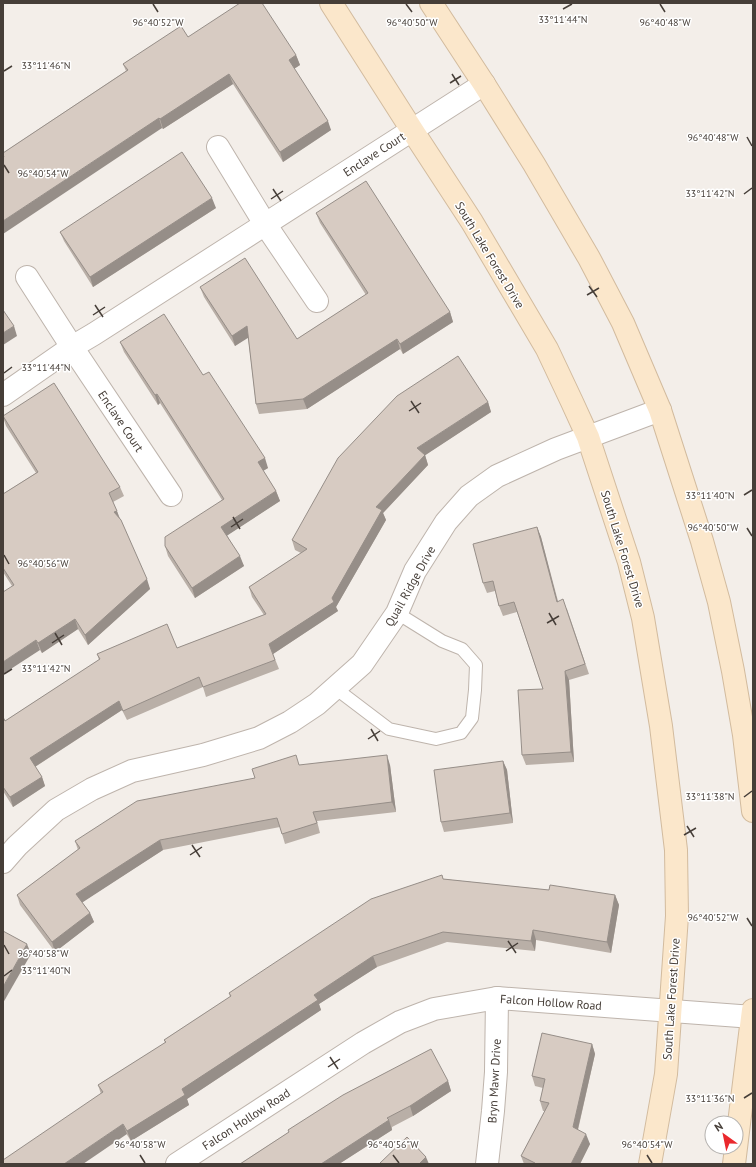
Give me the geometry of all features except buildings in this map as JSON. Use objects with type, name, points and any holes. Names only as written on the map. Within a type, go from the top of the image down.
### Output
[{"type":"main road","name":"South Lake Forest Drive","points":[[331,3],[472,222],[547,349],[588,437],[629,562],[643,618],[664,744],[676,850],[678,916],[666,1074],[650,1164]]},
{"type":"main road","points":[[431,3],[534,164],[589,258],[623,323],[660,410],[702,541],[719,602],[748,735],[753,811]]},
{"type":"main road","points":[[734,1164],[753,1010]]},
{"type":"street","name":"Enclave Court","points":[[3,395],[72,347],[484,84]]},
{"type":"street","points":[[218,148],[265,224],[317,301]]},
{"type":"street","name":"Enclave Court","points":[[27,277],[171,495]]},
{"type":"street","name":"Quail Ridge Drive","points":[[3,862],[56,810],[92,789],[132,771],[203,755],[259,738],[290,722],[317,704],[362,664],[397,613],[415,571],[446,522],[470,496],[497,476],[556,449],[660,410]]},
{"type":"street","name":"Falcon Hollow Road","points":[[177,1164],[363,1043],[400,1022],[434,1009],[497,998],[753,1017]]},
{"type":"street","name":"Bryn Mawr Drive","points":[[487,1164],[495,1080],[497,998]]},
{"type":"lane","points":[[335,688],[389,729],[436,739],[462,732],[472,718],[476,665],[462,649],[442,642],[397,613]]}]
